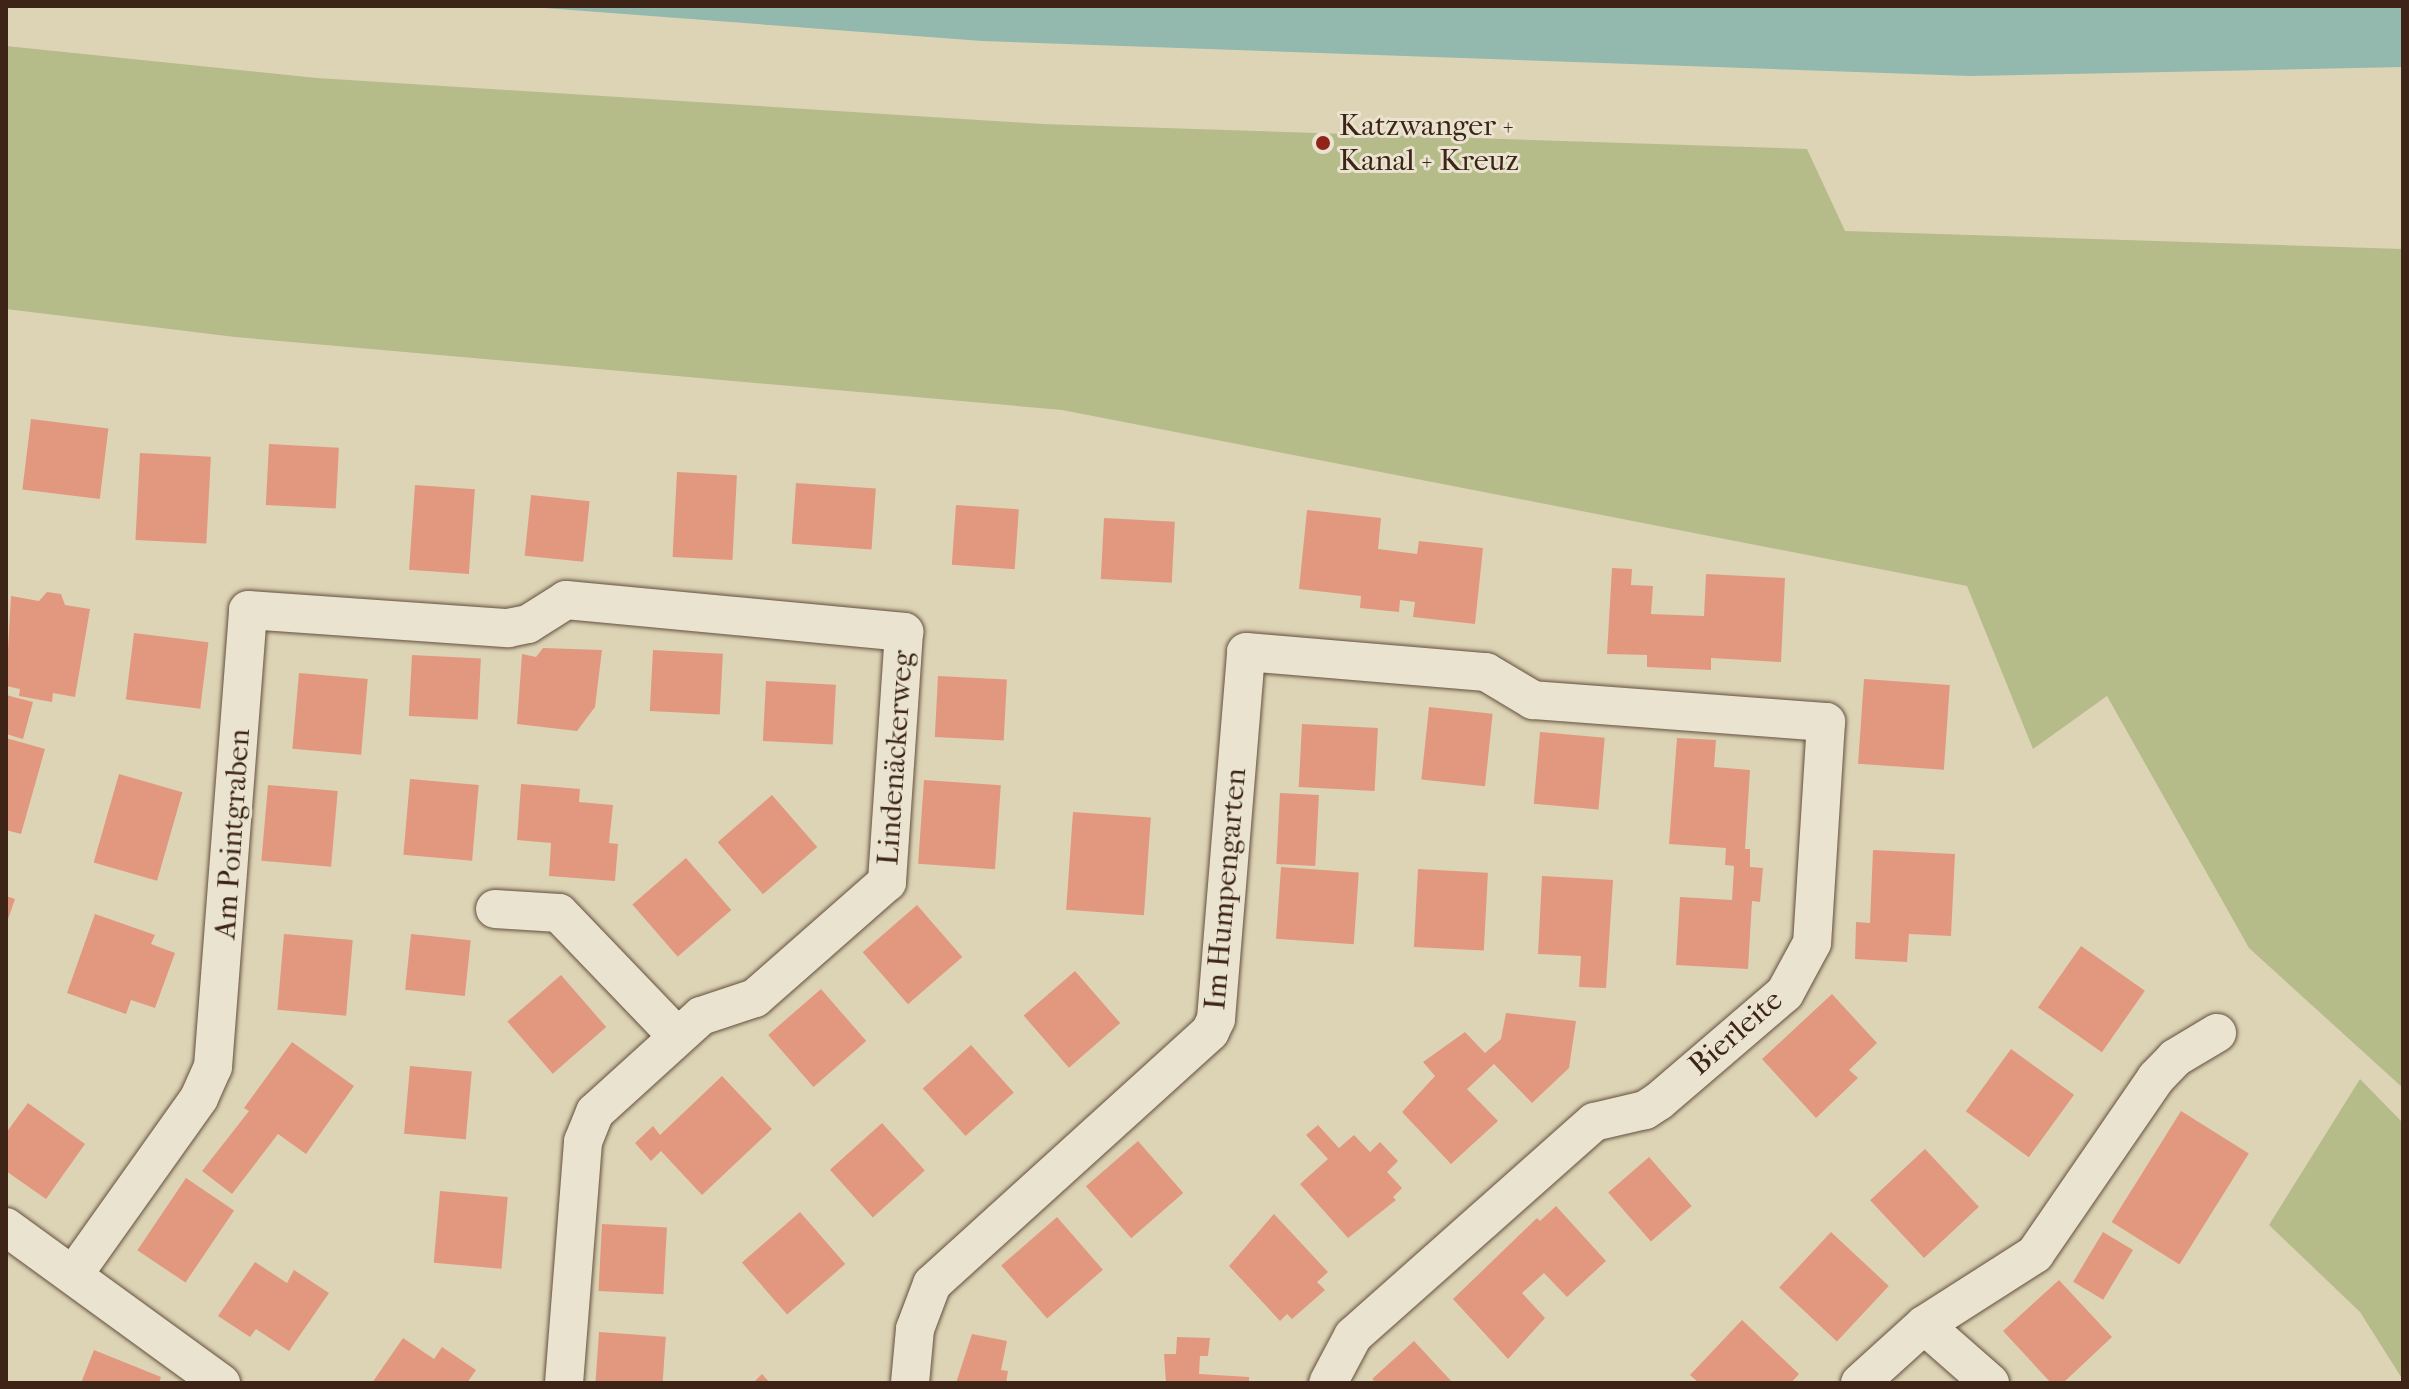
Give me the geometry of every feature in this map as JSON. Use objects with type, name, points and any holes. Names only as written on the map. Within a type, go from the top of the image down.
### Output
[{"type":"street","name":"Lindenäckerweg","points":[[508,628],[528,624],[566,600],[904,632],[887,882],[755,998],[701,1016],[595,1112],[583,1142],[564,1383]]},
{"type":"street","name":"Am Pointgraben","points":[[74,1274],[199,1098],[213,1067],[248,610],[508,628]]},
{"type":"street","name":"Im Humpengarten","points":[[910,1383],[915,1329],[932,1284],[1210,1032],[1216,1019],[1246,652],[1486,672]]},
{"type":"street","name":"Bierleite","points":[[1328,1383],[1353,1336],[1594,1122],[1652,1106],[1785,993],[1812,943],[1826,722],[1533,700],[1486,672]]},
{"type":"street","points":[[495,909],[559,913],[677,1036]]},
{"type":"street","points":[[1860,1383],[1924,1325],[2035,1254],[2156,1078],[2175,1058],[2217,1033]]},
{"type":"street","points":[[6,1227],[221,1383]]},
{"type":"street","points":[[1924,1325],[1990,1383]]},
{"type":"green space","points":[[6,46],[317,78],[1043,124],[1807,149],[1845,231],[2403,249],[2403,1088],[2249,948],[2107,696],[2033,749],[1967,586],[1062,410],[235,337],[6,309]]},
{"type":"green space","points":[[2360,1079],[2403,1123],[2403,1380],[2360,1312],[2269,1225]]},
{"type":"water","points":[[518,6],[2403,6],[2403,67],[1970,76],[982,41]]},
{"type":"building","points":[[31,419],[108,429],[100,499],[22,489]]},
{"type":"building","points":[[269,444],[339,448],[336,509],[266,505]]},
{"type":"building","points":[[140,453],[211,457],[206,544],[135,540]]},
{"type":"building","points":[[677,472],[737,475],[732,560],[673,557]]},
{"type":"building","points":[[796,483],[876,489],[872,549],[792,544]]},
{"type":"building","points":[[415,485],[475,489],[469,574],[409,570]]},
{"type":"building","points":[[531,495],[590,501],[583,562],[525,556]]},
{"type":"building","points":[[956,505],[1019,509],[1015,569],[952,565]]},
{"type":"building","points":[[1307,510],[1381,518],[1378,549],[1417,554],[1419,541],[1483,548],[1475,624],[1413,617],[1415,602],[1400,600],[1399,612],[1360,608],[1361,596],[1299,589]]},
{"type":"building","points":[[1104,518],[1175,522],[1172,583],[1101,579]]},
{"type":"building","points":[[1612,568],[1632,569],[1631,585],[1653,586],[1651,614],[1704,616],[1706,574],[1785,578],[1781,662],[1711,658],[1711,670],[1647,667],[1647,655],[1607,654]]},
{"type":"building","points":[[47,592],[61,594],[65,605],[90,609],[75,697],[53,693],[52,702],[19,696],[20,689],[6,686],[11,596],[39,601]]},
{"type":"building","points":[[134,633],[208,642],[200,709],[126,700]]},
{"type":"building","points":[[543,648],[602,650],[595,707],[577,731],[517,724],[522,654],[536,657]]},
{"type":"building","points":[[653,650],[723,654],[720,715],[650,711]]},
{"type":"building","points":[[412,655],[481,659],[478,720],[409,716]]},
{"type":"building","points":[[299,673],[368,679],[361,755],[292,749]]},
{"type":"building","points":[[938,676],[1007,680],[1004,741],[935,737]]},
{"type":"building","points":[[1864,679],[1950,685],[1944,770],[1858,764]]},
{"type":"building","points":[[766,681],[836,685],[833,745],[763,741]]},
{"type":"building","points":[[6,695],[33,702],[23,739],[6,734]]},
{"type":"building","points":[[1429,707],[1493,714],[1485,786],[1421,780]]},
{"type":"building","points":[[1302,724],[1378,728],[1375,791],[1299,787]]},
{"type":"building","points":[[1540,732],[1605,738],[1598,809],[1534,804]]},
{"type":"building","points":[[6,738],[45,749],[21,834],[6,830]]},
{"type":"building","points":[[1677,738],[1716,740],[1714,767],[1750,770],[1745,849],[1750,849],[1750,867],[1763,868],[1760,902],[1752,901],[1748,969],[1676,965],[1680,897],[1732,900],[1734,866],[1725,865],[1726,848],[1669,844]]},
{"type":"building","points":[[119,774],[182,792],[157,881],[94,862]]},
{"type":"building","points":[[410,779],[479,785],[472,861],[403,855]]},
{"type":"building","points":[[924,780],[1001,785],[995,869],[918,864]]},
{"type":"building","points":[[521,784],[580,789],[579,802],[613,805],[609,843],[618,844],[615,881],[549,876],[551,843],[517,840]]},
{"type":"building","points":[[268,785],[338,791],[331,867],[261,861]]},
{"type":"building","points":[[1280,793],[1319,795],[1315,866],[1276,864]]},
{"type":"building","points":[[772,795],[817,847],[763,894],[718,842]]},
{"type":"building","points":[[1073,812],[1151,817],[1144,915],[1066,910]]},
{"type":"building","points":[[1873,850],[1955,854],[1951,936],[1909,934],[1907,962],[1855,959],[1856,922],[1870,923]]},
{"type":"building","points":[[686,858],[731,910],[678,957],[632,905]]},
{"type":"building","points":[[1281,867],[1359,872],[1354,944],[1276,939]]},
{"type":"building","points":[[1418,869],[1488,873],[1484,951],[1414,947]]},
{"type":"building","points":[[1542,876],[1613,880],[1606,988],[1579,987],[1581,956],[1538,954]]},
{"type":"building","points":[[6,896],[15,899],[6,925]]},
{"type":"building","points":[[917,905],[962,957],[908,1004],[863,952]]},
{"type":"building","points":[[95,914],[155,935],[151,944],[175,953],[155,1008],[131,1000],[126,1014],[67,993]]},
{"type":"building","points":[[284,934],[353,940],[346,1016],[277,1010]]},
{"type":"building","points":[[411,934],[471,940],[465,996],[405,990]]},
{"type":"building","points":[[2081,946],[2145,991],[2102,1052],[2038,1007]]},
{"type":"building","points":[[1075,971],[1120,1023],[1069,1068],[1024,1016]]},
{"type":"building","points":[[561,975],[606,1027],[553,1074],[507,1022]]},
{"type":"building","points":[[821,989],[866,1041],[813,1087],[768,1035]]},
{"type":"building","points":[[1832,994],[1877,1043],[1849,1070],[1858,1078],[1816,1118],[1762,1059]]},
{"type":"building","points":[[1506,1013],[1576,1021],[1569,1068],[1532,1103],[1494,1064],[1467,1089],[1498,1121],[1451,1164],[1402,1112],[1435,1076],[1423,1062],[1465,1032],[1485,1053],[1501,1039]]},
{"type":"building","points":[[292,1042],[354,1086],[306,1154],[278,1134],[232,1194],[202,1171],[249,1111],[244,1108]]},
{"type":"building","points":[[971,1045],[1014,1093],[966,1136],[923,1088]]},
{"type":"building","points":[[2011,1049],[2074,1095],[2029,1157],[1966,1111]]},
{"type":"building","points":[[410,1066],[472,1071],[466,1139],[404,1134]]},
{"type":"building","points":[[722,1076],[772,1129],[702,1195],[661,1151],[651,1161],[635,1143],[653,1126],[660,1135]]},
{"type":"building","points":[[28,1103],[85,1144],[46,1199],[6,1171],[6,1133]]},
{"type":"building","points":[[2181,1111],[2249,1153],[2179,1264],[2112,1222]]},
{"type":"building","points":[[882,1123],[925,1171],[873,1217],[830,1170]]},
{"type":"building","points":[[1318,1125],[1339,1148],[1354,1135],[1370,1152],[1380,1142],[1398,1161],[1387,1172],[1402,1188],[1393,1197],[1396,1200],[1348,1238],[1300,1184],[1328,1159],[1306,1135]]},
{"type":"building","points":[[1138,1141],[1183,1193],[1131,1238],[1086,1186]]},
{"type":"building","points":[[1925,1149],[1979,1207],[1924,1258],[1870,1200]]},
{"type":"building","points":[[1649,1157],[1692,1206],[1651,1241],[1608,1192]]},
{"type":"building","points":[[186,1178],[234,1210],[185,1283],[137,1250]]},
{"type":"building","points":[[440,1191],[508,1197],[501,1269],[434,1263]]},
{"type":"building","points":[[1556,1206],[1606,1261],[1567,1297],[1544,1273],[1522,1293],[1545,1318],[1508,1359],[1453,1299],[1537,1218],[1540,1221]]},
{"type":"building","points":[[800,1212],[845,1264],[787,1315],[742,1263]]},
{"type":"building","points":[[1274,1214],[1328,1272],[1317,1282],[1325,1290],[1292,1319],[1287,1314],[1280,1321],[1229,1266]]},
{"type":"building","points":[[1057,1217],[1103,1270],[1047,1318],[1001,1266]]},
{"type":"building","points":[[602,1224],[667,1227],[663,1294],[598,1291]]},
{"type":"building","points":[[1831,1232],[1889,1286],[1837,1341],[1779,1288]]},
{"type":"building","points":[[2103,1232],[2133,1250],[2103,1300],[2073,1282]]},
{"type":"building","points":[[255,1262],[287,1283],[294,1270],[329,1293],[289,1351],[256,1329],[250,1337],[218,1316]]},
{"type":"building","points":[[2059,1280],[2112,1337],[2063,1383],[2051,1383],[2003,1331]]},
{"type":"building","points":[[1742,1320],[1799,1374],[1791,1383],[1699,1383],[1690,1375]]},
{"type":"building","points":[[599,1332],[666,1337],[663,1383],[595,1383]]},
{"type":"building","points":[[972,1334],[1007,1341],[1001,1370],[1008,1371],[1006,1383],[956,1383]]},
{"type":"building","points":[[1177,1337],[1210,1338],[1208,1356],[1200,1356],[1199,1374],[1249,1377],[1249,1383],[1166,1383],[1164,1354],[1176,1354]]},
{"type":"building","points":[[403,1338],[434,1359],[442,1347],[476,1370],[467,1383],[372,1383]]},
{"type":"building","points":[[1414,1341],[1453,1383],[1377,1383],[1372,1379]]},
{"type":"building","points":[[94,1350],[161,1377],[159,1383],[81,1383]]},
{"type":"building","points":[[762,1374],[770,1383],[753,1383]]},
{"type":"place","name":"Katzwanger + Kanal + Kreuz","points":[[1323,143]]}]
